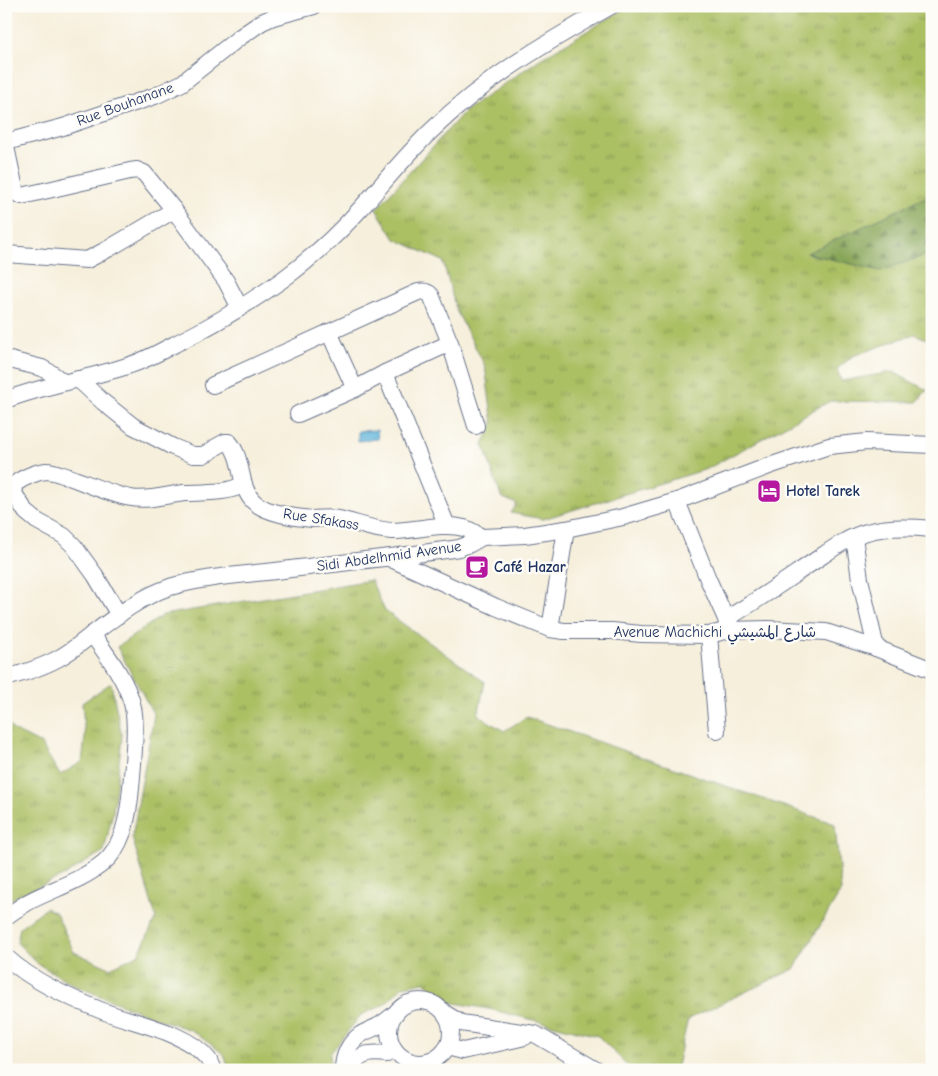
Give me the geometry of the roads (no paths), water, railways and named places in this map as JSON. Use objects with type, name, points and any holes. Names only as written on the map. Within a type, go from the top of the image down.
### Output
[{"type":"street","name":"Rue Bouhanane","points":[[6,142],[63,126],[155,96],[182,83],[262,22],[273,17],[314,6]]},
{"type":"street","points":[[6,400],[123,367],[150,357],[240,308],[282,280],[314,255],[362,208],[431,131],[460,105],[507,68],[611,6]]},
{"type":"street","points":[[6,147],[16,193],[22,196],[130,171],[137,170],[144,173],[174,210],[226,281],[240,308]]},
{"type":"street","points":[[6,254],[87,260],[174,210]]},
{"type":"street","points":[[213,385],[423,291],[431,295],[450,343],[476,426]]},
{"type":"street","points":[[329,332],[355,388]]},
{"type":"street","points":[[298,414],[450,343]]},
{"type":"street","points":[[6,360],[42,368],[70,381]]},
{"type":"street","points":[[385,373],[447,526]]},
{"type":"street","name":"Rue Sfakass","points":[[70,381],[103,402],[133,426],[186,453],[207,454],[225,442],[229,442],[240,465],[248,495],[256,504],[271,510],[314,519],[332,518],[379,530],[393,531],[447,526],[466,528],[482,537]]},
{"type":"street","name":"Sidi Abdelhmid Avenue","points":[[6,678],[59,658],[132,605],[146,597],[182,584],[208,579],[459,548],[482,537],[525,535],[566,530],[623,517],[677,500],[829,446],[867,442],[932,445]]},
{"type":"street","points":[[119,615],[95,575],[69,540],[37,521],[26,512],[13,492],[13,486],[17,482],[38,473],[50,472],[75,479],[114,494],[145,499],[182,493],[237,488],[244,484]]},
{"type":"street","points":[[677,500],[727,624],[748,606],[837,546],[854,537],[866,532],[888,529],[932,529]]},
{"type":"street","points":[[550,628],[566,530]]},
{"type":"street","points":[[854,537],[860,579],[876,648]]},
{"type":"street","name":"Avenue Machichi شارع المشيشي","points":[[386,557],[512,614],[564,631],[709,635],[727,624],[768,629],[826,632],[876,648],[932,670]]},
{"type":"street","points":[[6,917],[27,903],[97,868],[110,856],[118,844],[122,833],[130,802],[135,735],[134,716],[132,703],[116,668],[92,634]]},
{"type":"street","points":[[709,635],[717,731]]},
{"type":"street","points":[[6,957],[24,972],[68,996],[123,1018],[170,1033],[197,1048],[208,1060],[213,1070]]},
{"type":"street","points":[[343,1070],[344,1059],[351,1044],[359,1036],[378,1026],[402,1007],[420,1001],[430,1002],[461,1023],[535,1034],[596,1070]]},
{"type":"street","points":[[395,1014],[389,1031],[390,1039],[400,1058]]},
{"type":"street","points":[[440,1058],[450,1039],[450,1022],[446,1014]]},
{"type":"street","points":[[349,1070],[356,1060],[363,1055],[371,1053],[387,1054],[411,1062],[421,1063],[535,1034]]},
{"type":"water","points":[[377,430],[378,439],[358,441],[358,431]]},
{"type":"place","name":"Hotel Tarek","points":[[769,491]]},
{"type":"place","name":"Café Hazar","points":[[477,567]]}]
